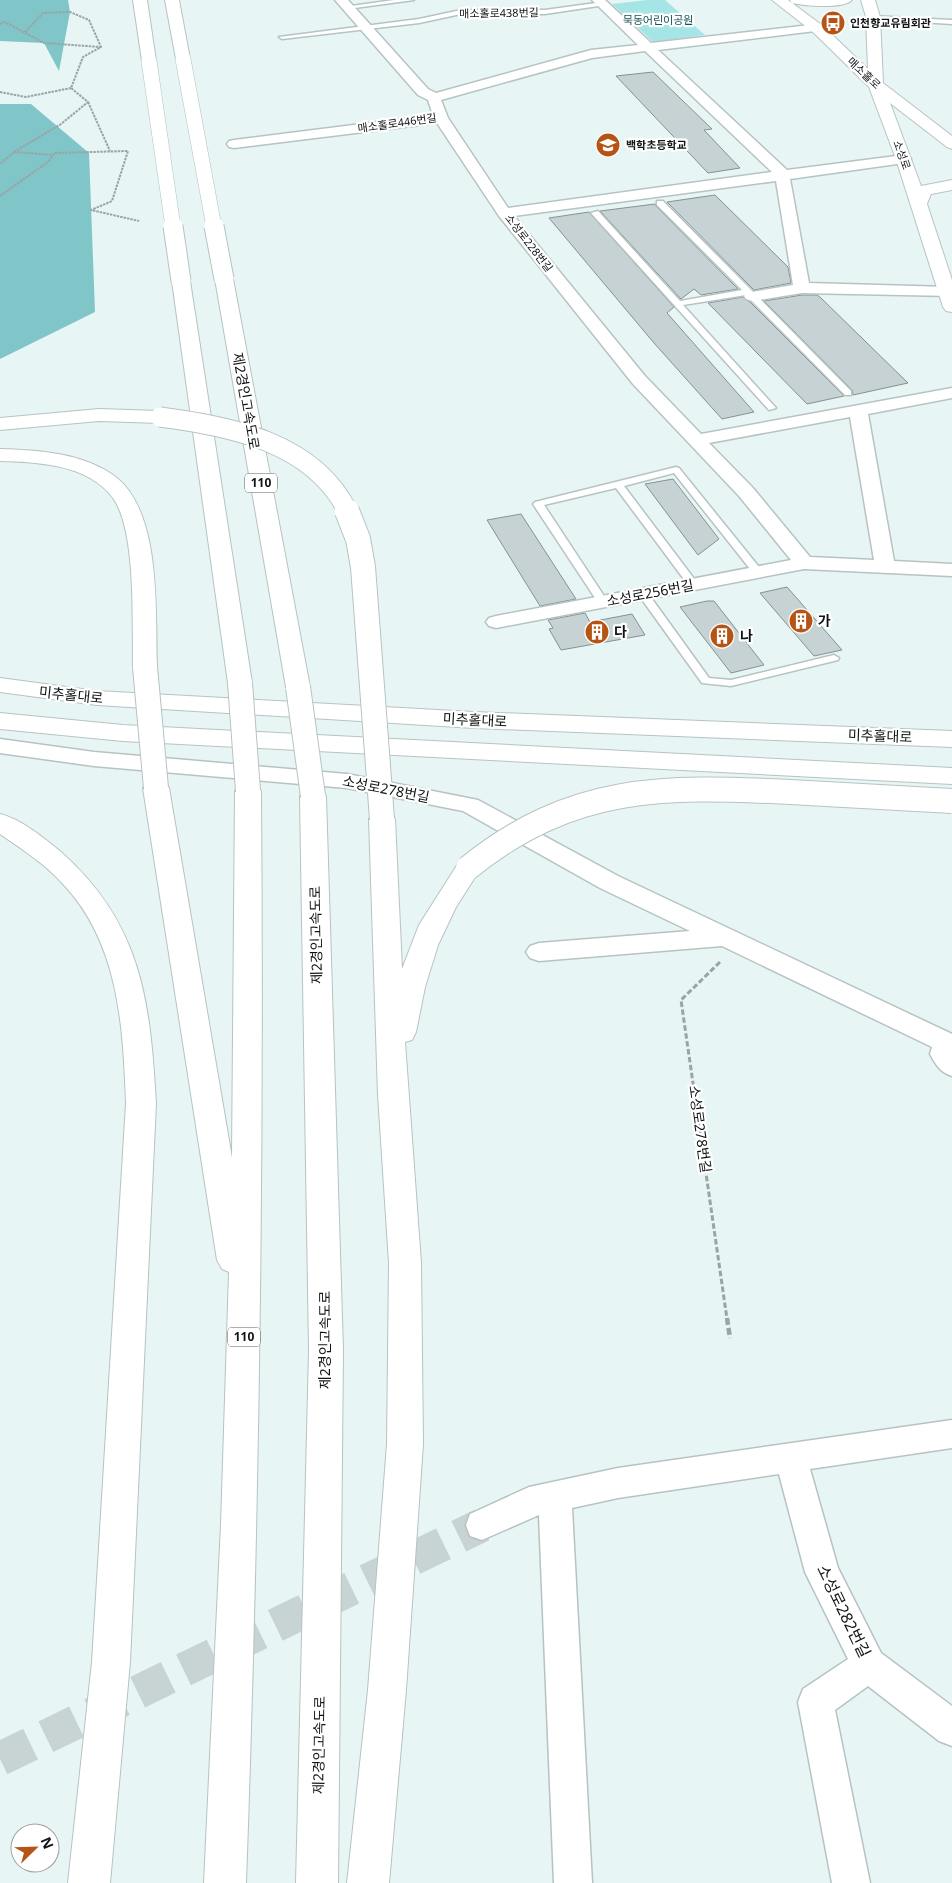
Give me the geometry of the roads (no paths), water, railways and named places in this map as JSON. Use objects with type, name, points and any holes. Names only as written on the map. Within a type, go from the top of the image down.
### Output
[{"type":"main road","name":"110","points":[[140,0],[240,683],[248,791],[247,1164],[244,1328],[237,1618],[225,1883]]},
{"type":"main road","name":"제2경인고속도로","points":[[172,0],[298,687],[313,796],[326,1350],[317,1883]]},
{"type":"main road","name":"매소홀로","points":[[779,0],[815,27],[876,85],[952,144]]},
{"type":"main road","points":[[797,0],[806,2],[845,0]]},
{"type":"main road","name":"소성로","points":[[868,0],[873,17],[876,85],[904,158],[950,300]]},
{"type":"main road","points":[[919,204],[924,190],[952,185]]},
{"type":"main road","points":[[0,424],[99,415],[160,417],[224,428],[271,443],[297,457],[332,488],[348,512],[356,533],[364,579],[382,819],[392,1095],[405,1263],[405,1444],[387,1690],[368,1883]]},
{"type":"main road","points":[[0,454],[40,458],[76,466],[95,474],[121,494],[130,512],[138,544],[145,667],[156,788],[244,1328]]},
{"type":"main road","name":"미추홀대로","points":[[0,685],[97,698],[474,720],[952,739]]},
{"type":"main road","points":[[0,721],[123,733],[952,776]]},
{"type":"main road","points":[[392,1095],[405,1009],[416,964],[429,930],[446,897],[468,868],[486,852],[532,823],[588,801],[616,795],[678,788],[952,801]]},
{"type":"main road","points":[[0,822],[29,839],[61,864],[83,886],[97,906],[113,936],[124,963],[131,992],[139,1046],[141,1103],[111,1662],[89,1883]]},
{"type":"street","points":[[602,1],[782,174],[802,288]]},
{"type":"street","points":[[344,4],[423,92],[434,98]]},
{"type":"street","name":"매소홀로446번길","points":[[234,144],[441,118],[434,98],[581,57],[815,27]]},
{"type":"street","points":[[441,118],[504,213]]},
{"type":"street","name":"소성로228번길","points":[[504,213],[904,158]]},
{"type":"street","name":"소성로228번길","points":[[504,213],[639,380],[696,440]]},
{"type":"street","points":[[750,294],[802,288],[950,300]]},
{"type":"street","points":[[696,440],[952,393]]},
{"type":"street","points":[[858,410],[885,567]]},
{"type":"street","points":[[696,440],[746,492],[804,563]]},
{"type":"street","name":"소성로256번길","points":[[496,622],[804,563],[952,570]]},
{"type":"street","name":"소성로278번길","points":[[0,746],[94,759],[347,781],[470,805],[609,882],[950,1051]]},
{"type":"street","points":[[539,952],[731,941]]},
{"type":"street","points":[[482,1525],[528,1502],[618,1483],[952,1434]]},
{"type":"street","name":"소성로282번길","points":[[790,1458],[822,1572],[869,1664],[952,1728]]},
{"type":"street","points":[[555,1496],[573,1883]]},
{"type":"street","points":[[851,1883],[816,1702],[869,1664]]},
{"type":"lane","points":[[344,4],[411,0]]},
{"type":"lane","name":"매소홀로438번길","points":[[282,37],[419,21],[461,12],[545,12],[602,1]]},
{"type":"lane","points":[[873,17],[952,22]]},
{"type":"lane","points":[[660,204],[848,393]]},
{"type":"lane","points":[[595,213],[772,408]]},
{"type":"lane","points":[[678,304],[750,294]]},
{"type":"lane","points":[[603,602],[538,504],[676,470],[758,572]]},
{"type":"lane","points":[[618,484],[693,584]]},
{"type":"lane","points":[[643,594],[706,681],[731,683],[834,658]]},
{"type":"tunnel","points":[[0,1759],[482,1525]]},
{"type":"place","name":"인천향교유림회관","points":[[833,23]]},
{"type":"place","name":"백학초등학교","points":[[608,145]]},
{"type":"place","name":"가","points":[[801,621]]},
{"type":"place","name":"다","points":[[597,632]]},
{"type":"place","name":"나","points":[[722,636]]},
{"type":"park label","name":"묵동어린이공원","points":[[658,20]]}]
